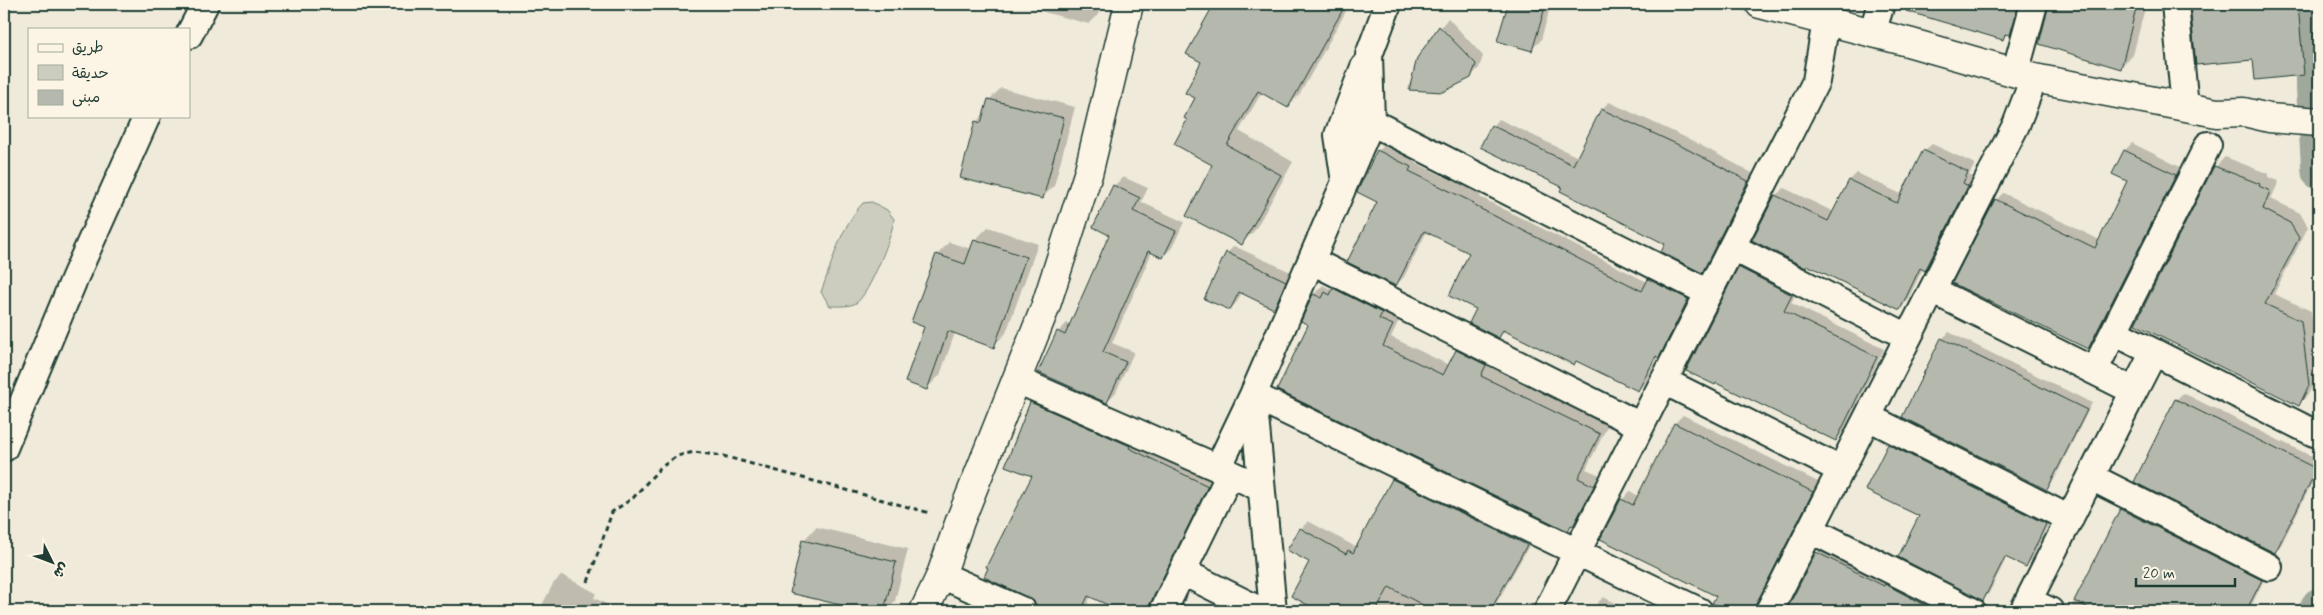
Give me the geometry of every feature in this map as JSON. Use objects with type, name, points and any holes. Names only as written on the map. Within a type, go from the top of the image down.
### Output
[{"type":"main road","points":[[924,611],[941,575],[960,521],[1045,308],[1088,174],[1129,4]]},
{"type":"main road","points":[[1760,4],[2024,76],[2217,113],[2244,112],[2269,118],[2319,122]]},
{"type":"street","points":[[190,33],[205,4]]},
{"type":"street","points":[[1345,183],[1338,135],[1388,4]]},
{"type":"street","points":[[1872,33],[1881,4]]},
{"type":"street","points":[[1769,611],[2016,125],[2034,4]]},
{"type":"street","points":[[2175,4],[2185,107]]},
{"type":"street","points":[[1547,611],[1816,81],[1826,21]]},
{"type":"street","points":[[1164,611],[1183,572],[1253,395],[1371,122],[1369,54]]},
{"type":"street","points":[[4,448],[75,277],[146,118]]},
{"type":"street","points":[[1371,122],[1709,293]]},
{"type":"street","points":[[2094,371],[2208,145]]},
{"type":"street","points":[[1732,247],[1908,336]]},
{"type":"street","points":[[1312,261],[1641,426]]},
{"type":"street","points":[[1932,290],[2134,392]]},
{"type":"street","points":[[2114,332],[2314,433]]},
{"type":"street","points":[[2034,608],[2070,519],[2154,352]]},
{"type":"street","points":[[1017,380],[1260,488]]},
{"type":"street","points":[[1664,381],[1841,470]]},
{"type":"street","points":[[1253,395],[1260,488],[1273,611]]},
{"type":"street","points":[[1253,395],[1699,611]]},
{"type":"street","points":[[1868,417],[2070,519]]},
{"type":"street","points":[[2091,478],[2269,567]]},
{"type":"street","points":[[1810,530],[1972,611]]},
{"type":"street","points":[[1183,572],[1261,611]]},
{"type":"street","points":[[941,575],[1023,611]]},
{"type":"path","points":[[588,582],[612,512],[634,498],[666,464],[677,456],[694,452],[723,456],[960,521]]},
{"type":"green space","points":[[872,202],[887,210],[894,219],[880,264],[867,289],[856,303],[847,306],[830,306],[821,292],[838,245],[855,213],[863,203]]},
{"type":"building","points":[[1214,4],[1346,4],[1288,108],[1258,91],[1227,145],[1281,175],[1242,245],[1186,216],[1212,165],[1174,144],[1187,120],[1184,118],[1195,98],[1185,93],[1201,62],[1186,54]]},
{"type":"building","points":[[1508,4],[1519,4],[1544,11],[1532,51],[1497,41]]},
{"type":"building","points":[[1907,4],[2019,4],[2010,35],[2005,34],[2003,40],[1906,11]]},
{"type":"building","points":[[2049,4],[2137,4],[2121,69],[2039,44]]},
{"type":"building","points":[[2190,4],[2298,4],[2304,75],[2255,80],[2253,60],[2196,65]]},
{"type":"building","points":[[1439,26],[1476,64],[1471,78],[1443,92],[1409,90],[1417,58]]},
{"type":"building","points":[[988,99],[1064,118],[1043,199],[960,178],[975,121],[981,123]]},
{"type":"building","points":[[1601,109],[1683,147],[1748,181],[1702,273],[1661,252],[1665,244],[1560,191],[1562,187],[1480,147],[1491,125],[1573,165]]},
{"type":"building","points":[[1377,150],[1411,167],[1409,171],[1642,291],[1648,279],[1688,299],[1659,358],[1656,356],[1638,391],[1576,361],[1574,365],[1503,330],[1499,338],[1469,323],[1476,309],[1449,296],[1469,253],[1424,231],[1396,286],[1347,262],[1377,202],[1357,192]]},
{"type":"building","points":[[1923,150],[1968,172],[1963,183],[1968,186],[1925,271],[1920,268],[1900,310],[1807,265],[1806,268],[1752,240],[1775,195],[1828,221],[1849,180],[1897,203]]},
{"type":"building","points":[[2124,150],[2176,175],[2088,349],[1952,283],[1995,199],[2095,248],[2127,181],[2112,174]]},
{"type":"building","points":[[2214,166],[2260,184],[2259,186],[2270,191],[2263,209],[2290,223],[2299,238],[2265,304],[2301,321],[2309,385],[2299,406],[2135,324]]},
{"type":"building","points":[[1113,185],[1140,198],[1133,211],[1176,231],[1163,258],[1148,251],[1103,352],[1126,362],[1107,403],[1038,372],[1057,331],[1065,335],[1109,235],[1093,227]]},
{"type":"building","points":[[974,239],[1026,257],[994,348],[948,331],[927,390],[905,382],[924,327],[911,322],[936,254],[965,264]]},
{"type":"building","points":[[1226,252],[1286,281],[1274,309],[1239,292],[1230,310],[1204,299]]},
{"type":"building","points":[[1738,267],[1792,295],[1784,311],[1877,357],[1836,441],[1716,383],[1715,385],[1686,371]]},
{"type":"building","points":[[1333,288],[1382,313],[1379,319],[1393,325],[1383,346],[1443,375],[1456,350],[1486,365],[1481,376],[1600,434],[1578,478],[1594,486],[1573,526],[1571,525],[1568,531],[1277,390],[1308,325],[1301,321],[1313,294],[1322,298],[1325,292],[1330,295]]},
{"type":"building","points":[[1941,338],[2087,410],[2047,490],[1902,417]]},
{"type":"building","points":[[2175,399],[2317,469],[2275,553],[2134,482]]},
{"type":"building","points":[[1030,402],[1130,446],[1129,448],[1208,486],[1148,611],[1121,611],[1088,596],[1081,611],[1038,611],[1035,603],[1029,598],[984,577],[988,568],[986,567],[1032,476],[1005,466]]},
{"type":"building","points":[[1674,423],[1813,492],[1754,611],[1729,611],[1712,603],[1716,596],[1600,539],[1621,499],[1633,505]]},
{"type":"building","points":[[1888,444],[2046,524],[2026,567],[2005,557],[1983,601],[1898,557],[1919,516],[1865,490]]},
{"type":"building","points":[[1392,479],[1527,545],[1490,611],[1434,611],[1389,587],[1376,611],[1319,611],[1291,596],[1309,562],[1287,550],[1300,528],[1346,554],[1348,550],[1353,553]]},
{"type":"building","points":[[2120,509],[2262,580],[2246,611],[2095,611],[2074,601]]},
{"type":"building","points":[[802,540],[896,562],[884,611],[866,611],[790,593]]},
{"type":"building","points":[[1816,552],[1884,586],[1885,584],[1936,611],[1786,611]]},
{"type":"waterway","points":[[2308,4],[2319,172]]},
{"type":"waterway","points":[[2316,611],[2319,605]]}]
